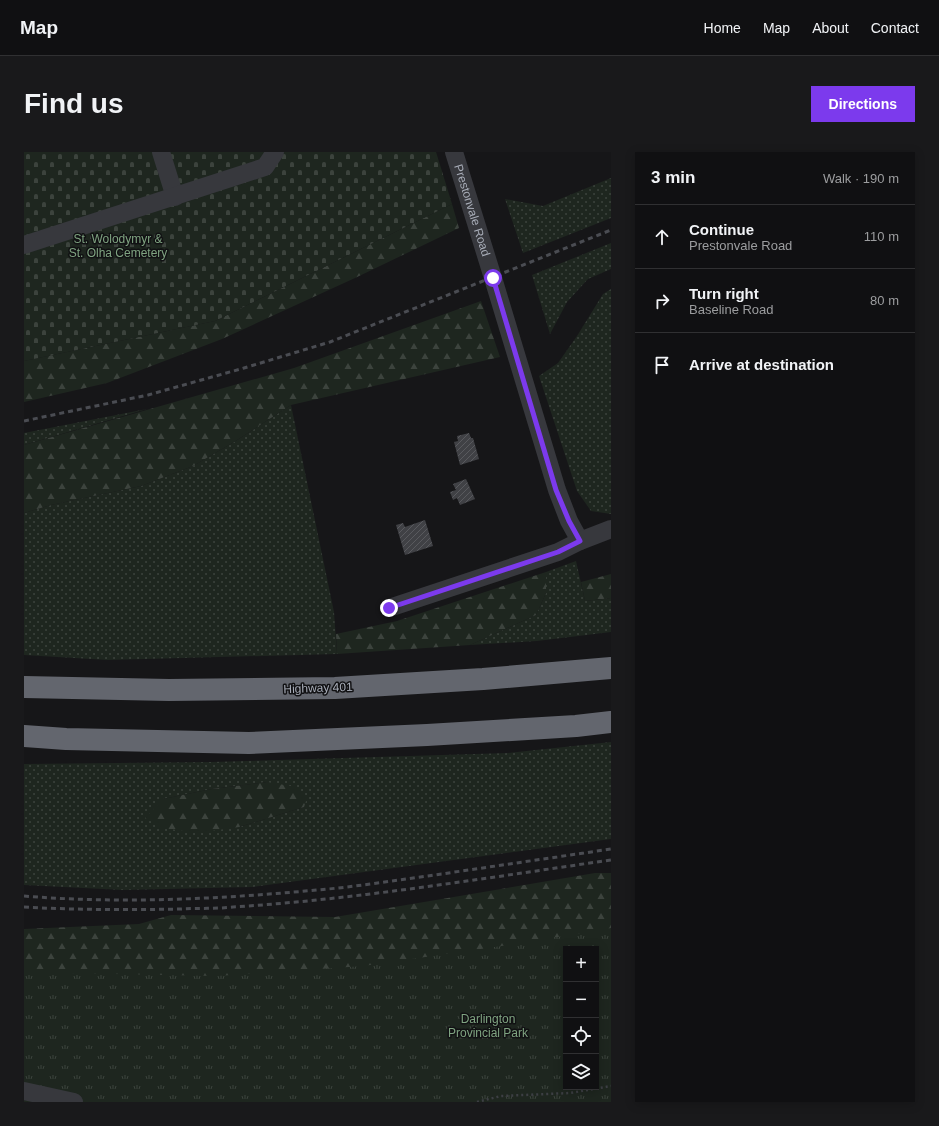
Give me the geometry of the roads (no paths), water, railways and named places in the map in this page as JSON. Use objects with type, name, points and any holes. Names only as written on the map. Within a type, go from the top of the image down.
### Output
[{"type":"highway","name":"Highway 401","points":[[24,687],[168,690],[335,688],[483,680],[611,668]]},
{"type":"highway","points":[[24,736],[66,739],[249,743],[427,735],[611,722]]},
{"type":"street","points":[[161,152],[175,197]]},
{"type":"street","points":[[24,245],[265,167],[275,152]]},
{"type":"street","name":"Prestonvale Road","points":[[454,152],[556,490],[569,521],[580,541]]},
{"type":"street","points":[[389,608],[558,552],[580,541],[611,529]]},
{"type":"street","points":[[24,1091],[74,1102]]},
{"type":"railway","points":[[24,421],[148,395],[330,342],[611,230]]},
{"type":"railway","points":[[24,896],[97,900],[134,900],[207,898],[331,889],[611,849]]},
{"type":"railway","points":[[24,907],[122,910],[220,908],[328,899],[611,860]]},
{"type":"park label","name":"St. Wolodymyr & St. Olha Cemetery","points":[[118,246]]},
{"type":"park label","name":"Darlington Provincial Park","points":[[488,1026]]}]
